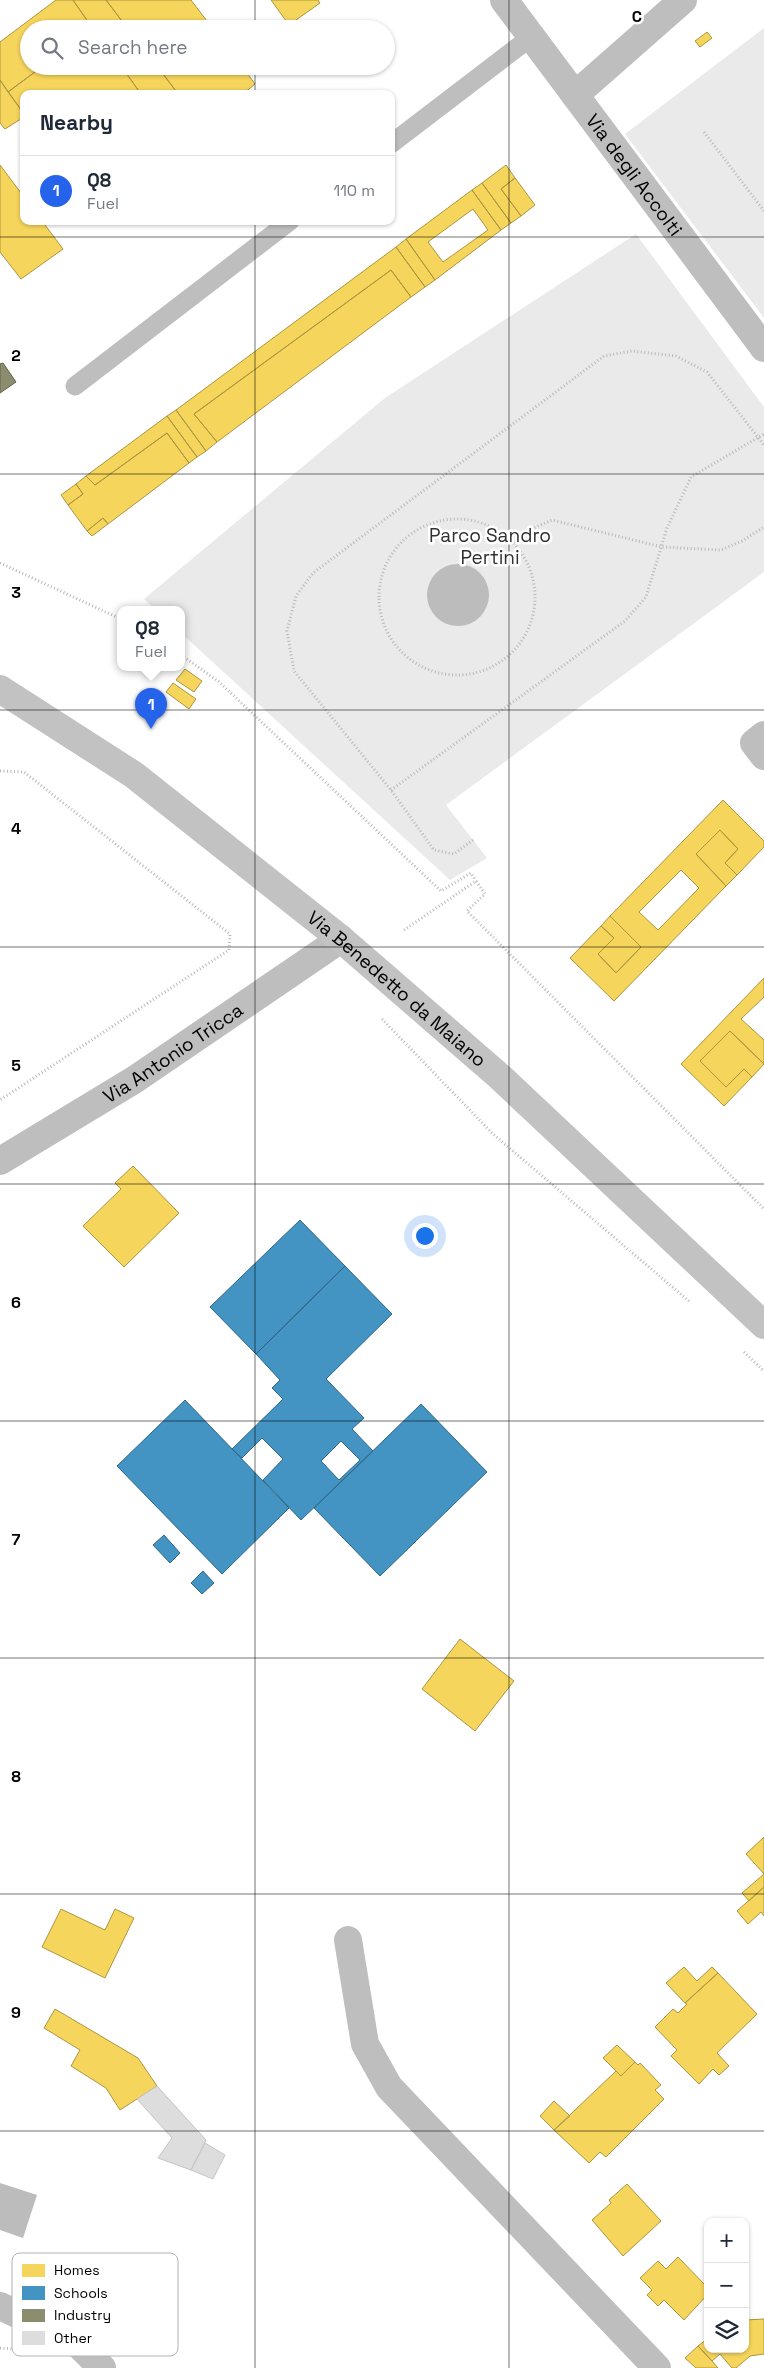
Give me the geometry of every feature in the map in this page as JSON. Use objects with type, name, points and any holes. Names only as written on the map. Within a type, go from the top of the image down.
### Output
[{"type":"main road","name":"Via Benedetto da Maiano","points":[[0,689],[134,775],[341,939],[499,1076],[764,1326]]},
{"type":"street","name":"Via degli Accolti","points":[[504,0],[764,348]]},
{"type":"street","points":[[575,95],[683,0]]},
{"type":"street","points":[[764,735],[754,744],[764,756]]},
{"type":"street","name":"Via Antonio Tricca","points":[[0,1161],[134,1080],[341,939]]},
{"type":"street","points":[[348,1940],[365,2044],[389,2087],[657,2368]]},
{"type":"street","points":[[0,2306],[12,2312]]},
{"type":"street","points":[[90,2356],[102,2368]]},
{"type":"lane","points":[[395,141],[531,37]]},
{"type":"lane","points":[[75,386],[285,225]]},
{"type":"path","points":[[704,132],[764,211]]},
{"type":"path","points":[[473,840],[454,854],[434,850],[391,790],[294,670],[287,630],[296,596],[313,574],[604,356],[632,351],[676,356],[707,372],[764,445]]},
{"type":"path","points":[[391,790],[625,621],[646,597],[667,528],[691,477],[764,434]]},
{"type":"path","points":[[466,518],[491,525],[514,541],[528,562],[536,585],[535,610],[527,633],[512,654],[492,668],[468,675],[443,674],[420,666],[400,651],[385,628],[378,602],[381,574],[394,550],[413,531],[438,520],[466,518]]},
{"type":"path","points":[[514,541],[536,527],[552,520],[662,547],[721,550],[742,541],[764,527]]},
{"type":"path","points":[[0,564],[117,617]]},
{"type":"path","points":[[185,658],[218,681],[441,891],[470,873],[485,894],[468,911],[764,1210]]},
{"type":"path","points":[[0,770],[24,772],[230,934],[228,950],[0,1100]]},
{"type":"path","points":[[404,930],[476,881]]},
{"type":"path","points":[[379,1016],[493,1134],[690,1302]]},
{"type":"path","points":[[739,1347],[764,1371]]},
{"type":"green space","points":[[764,28],[764,318],[625,134]]},
{"type":"green space","name":"Parco Sandro Pertini","points":[[636,234],[764,407],[764,572],[446,805],[487,858],[450,880],[185,637],[185,606],[152,606],[144,599],[385,398]]},
{"type":"shaded area","points":[[458,564],[470,567],[480,573],[486,583],[489,595],[486,607],[480,617],[470,623],[458,626],[446,623],[436,617],[430,607],[427,595],[430,583],[436,573],[446,567]]},
{"type":"shaded area","points":[[0,2183],[37,2195],[23,2238],[0,2230]]},
{"type":"building: Homes","points":[[56,0],[73,0],[87,20],[29,20]]},
{"type":"building: Homes","points":[[73,0],[106,0],[121,20],[87,20]]},
{"type":"building: Homes","points":[[106,0],[191,0],[206,20],[121,20]]},
{"type":"building: Homes","points":[[271,0],[318,0],[320,3],[296,20],[285,20]]},
{"type":"building: Homes","points":[[20,27],[20,75],[31,75],[8,92],[0,80],[0,42]]},
{"type":"building: Homes","points":[[707,32],[712,38],[700,47],[695,41]]},
{"type":"building: Homes","points":[[31,75],[127,75],[138,90],[20,90],[20,108],[8,92]]},
{"type":"building: Homes","points":[[127,75],[164,75],[175,90],[138,90]]},
{"type":"building: Homes","points":[[164,75],[248,75],[255,84],[248,90],[175,90]]},
{"type":"building: Homes","points":[[0,80],[20,108],[20,120],[5,129],[0,123]]},
{"type":"building: Homes","points":[[0,165],[20,192],[20,225],[45,225],[63,249],[21,279],[0,252]]},
{"type":"building: Homes","points":[[506,165],[515,178],[501,189],[521,216],[511,223],[482,183]]},
{"type":"building: Homes","points":[[515,178],[535,205],[521,216],[501,189]]},
{"type":"building: Homes","points":[[482,183],[511,223],[501,230],[472,190]]},
{"type":"building: Homes","points":[[472,190],[501,230],[435,280],[406,239]],"holes":[[[473,209],[488,230],[443,262],[428,242]]]},
{"type":"building: Homes","points":[[406,239],[435,280],[425,287],[396,247]]},
{"type":"building: Homes","points":[[396,247],[425,287],[411,297],[391,270],[194,414],[217,442],[206,451],[176,410]]},
{"type":"building: Homes","points":[[391,270],[411,297],[217,442],[194,414]]},
{"type":"building: Homes","points":[[176,410],[206,451],[197,457],[167,416]]},
{"type":"building: Homes","points":[[167,416],[197,457],[189,463],[167,433],[95,485],[86,476]]},
{"type":"building: Homes","points":[[167,433],[189,463],[108,524],[103,518],[87,531],[68,505],[83,494],[76,484],[86,476],[95,485]]},
{"type":"building: Homes","points":[[76,484],[83,494],[68,505],[61,495]]},
{"type":"building: Homes","points":[[103,518],[108,524],[92,536],[87,531]]},
{"type":"building: Homes","points":[[185,669],[202,681],[194,692],[176,680]]},
{"type":"building: Homes","points":[[173,683],[196,699],[189,709],[166,692]]},
{"type":"building: Homes","points":[[723,800],[764,841],[764,847],[737,875],[725,863],[738,849],[720,830],[696,854],[726,886],[614,1001],[570,958],[601,926],[614,938],[598,954],[616,973],[641,947],[610,916]],"holes":[[[681,870],[699,888],[658,930],[639,912]]]},
{"type":"building: Homes","points":[[720,830],[738,849],[725,863],[737,875],[726,886],[696,854]]},
{"type":"building: Homes","points":[[610,916],[641,947],[616,973],[598,954],[614,938],[601,926]]},
{"type":"building: Homes","points":[[764,978],[764,997],[741,1019],[764,1040],[764,1064],[730,1031],[700,1061],[726,1087],[744,1069],[752,1077],[724,1106],[681,1064]]},
{"type":"building: Homes","points":[[730,1031],[764,1064],[752,1077],[744,1069],[726,1087],[700,1061]]},
{"type":"building: Homes","points":[[133,1166],[179,1213],[124,1267],[83,1226],[121,1189],[115,1183]]},
{"type":"building: Homes","points":[[460,1639],[514,1681],[475,1731],[422,1689]]},
{"type":"building: Homes","points":[[764,1837],[764,1874],[746,1854]]},
{"type":"building: Homes","points":[[764,1874],[764,1887],[749,1901],[742,1893]]},
{"type":"building: Homes","points":[[764,1887],[764,1916],[761,1912],[748,1924],[737,1911]]},
{"type":"building: Homes","points":[[61,1909],[105,1930],[115,1909],[134,1918],[105,1978],[42,1947]]},
{"type":"building: Homes","points":[[684,1967],[697,1981],[712,1967],[718,1973],[685,2003],[666,1983]]},
{"type":"building: Homes","points":[[718,1973],[757,2014],[717,2053],[729,2066],[719,2075],[713,2069],[699,2084],[671,2056],[677,2050],[655,2027],[673,2009],[678,2013],[687,2004],[685,2003]]},
{"type":"building: Homes","points":[[55,2009],[138,2058],[157,2086],[120,2110],[106,2088],[71,2066],[80,2050],[44,2028]]},
{"type":"building: Homes","points":[[617,2045],[635,2062],[621,2076],[603,2058]]},
{"type":"building: Homes","points":[[635,2062],[638,2065],[640,2063],[661,2085],[655,2090],[664,2099],[606,2157],[600,2152],[589,2163],[554,2130],[616,2071],[621,2076]]},
{"type":"building: Homes","points":[[554,2101],[570,2116],[554,2130],[540,2116]]},
{"type":"building: Homes","points":[[627,2184],[661,2221],[623,2256],[592,2220],[611,2203],[609,2200]]},
{"type":"building: Homes","points":[[678,2257],[704,2284],[704,2298],[684,2320],[664,2300],[658,2306],[647,2295],[652,2290],[640,2278],[658,2261],[666,2269]]},
{"type":"building: Homes","points":[[764,2319],[764,2354],[750,2356],[736,2368],[732,2368],[720,2354],[712,2361],[705,2353],[749,2353],[749,2320]]},
{"type":"building: Homes","points":[[704,2341],[704,2352],[698,2346]]},
{"type":"building: Homes","points":[[698,2346],[718,2368],[696,2368],[685,2358]]},
{"type":"building: Schools","points":[[300,1220],[345,1266],[256,1354],[210,1307]]},
{"type":"building: Schools","points":[[345,1266],[392,1314],[326,1379],[364,1418],[352,1429],[373,1451],[301,1520],[263,1480],[283,1459],[262,1438],[242,1458],[232,1449],[283,1399],[272,1388],[280,1380],[256,1354]],"holes":[[[341,1441],[360,1460],[339,1480],[321,1461]]]},
{"type":"building: Schools","points":[[185,1400],[289,1508],[222,1574],[117,1466]]},
{"type":"building: Schools","points":[[421,1404],[487,1472],[380,1576],[314,1508]]},
{"type":"building: Schools","points":[[164,1535],[180,1553],[170,1563],[153,1545]]},
{"type":"building: Schools","points":[[203,1571],[214,1583],[202,1594],[191,1583]]},
{"type":"building: Industry","points":[[3,363],[16,382],[0,393],[0,364]]},
{"type":"building: Other","points":[[157,2086],[206,2140],[191,2170],[158,2158],[172,2138],[137,2099]]},
{"type":"building: Other","points":[[205,2143],[225,2155],[213,2179],[191,2170]]},
{"type":"place","name":"Q8","points":[[151,729]]}]
